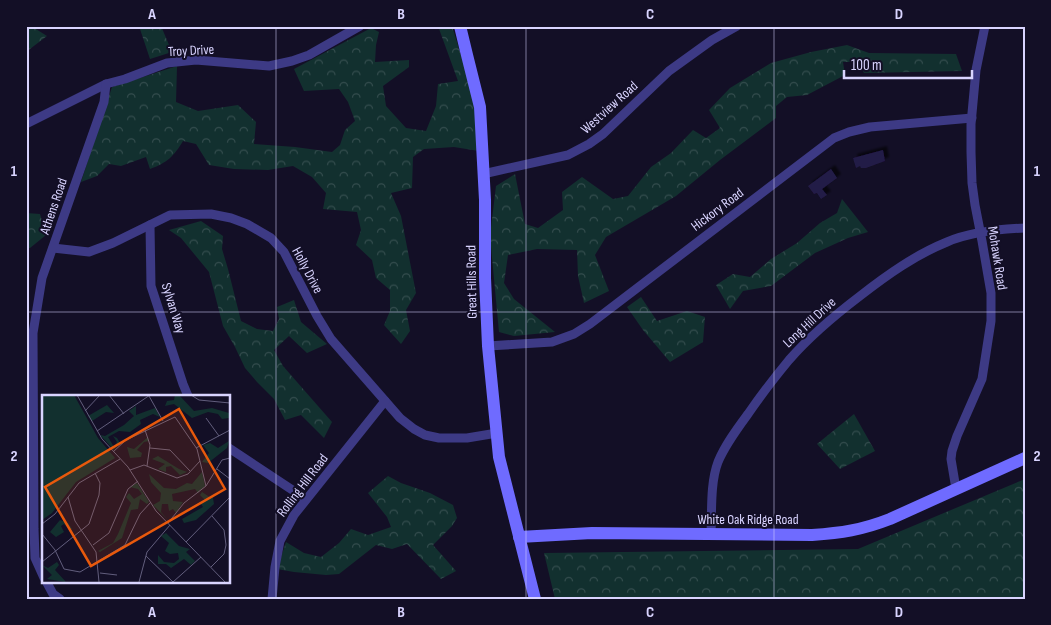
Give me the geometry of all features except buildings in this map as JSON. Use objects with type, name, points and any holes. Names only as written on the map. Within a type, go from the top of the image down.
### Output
[{"type":"street","name":"Troy Drive","points":[[26,124],[106,84],[167,63],[196,60],[269,66],[309,55],[360,26]]},
{"type":"street","name":"Great Hills Road","points":[[460,26],[480,107],[488,346],[499,457],[519,537]]},
{"type":"street","name":"Westview Road","points":[[483,174],[568,154],[589,144],[603,134],[669,71],[712,40],[737,26]]},
{"type":"street","name":"Mohawk Road","points":[[956,489],[951,460],[952,452],[982,379],[991,321],[991,293],[972,184],[971,152],[976,70],[985,26]]},
{"type":"street","name":"Athens Road","points":[[42,574],[35,558],[30,340],[33,333],[42,278],[104,102],[106,84]]},
{"type":"street","name":"Hickory Road","points":[[488,346],[552,342],[574,334],[590,324],[834,138],[870,127],[972,118]]},
{"type":"street","name":"Holly Drive","points":[[53,248],[89,252],[113,243],[170,215],[211,214],[247,224],[271,238],[284,252],[331,339],[400,418],[425,435],[439,438],[467,438],[497,433]]},
{"type":"street","name":"Sylvan Way","points":[[150,225],[151,286],[188,395]]},
{"type":"street","name":"Long Hill Drive","points":[[711,534],[714,482],[718,461],[730,439],[763,392],[790,358],[810,338],[841,310],[889,273],[922,254],[948,241],[980,233],[1010,228],[1025,228]]},
{"type":"street","name":"Rolling Hill Road","points":[[272,599],[280,541],[294,515],[386,401]]},
{"type":"street","points":[[230,449],[306,499]]},
{"type":"street","name":"White Oak Ridge Road","points":[[519,537],[592,533],[812,535],[838,533],[857,530],[890,519],[1025,458]]},
{"type":"street","points":[[519,537],[532,598]]},
{"type":"street","points":[[47,582],[53,594],[60,599]]},
{"type":"green space","points":[[29,26],[47,36],[26,52],[26,28]]},
{"type":"green space","points":[[139,26],[161,26],[172,52],[150,59]]},
{"type":"green space","points":[[438,26],[452,26],[474,97],[479,151],[454,147],[424,149],[413,157],[412,188],[391,193],[401,216],[416,293],[406,310],[410,331],[401,344],[384,325],[390,311],[390,290],[376,278],[372,260],[356,245],[361,230],[357,212],[323,209],[326,193],[312,177],[293,166],[268,170],[234,169],[209,165],[196,144],[183,141],[170,158],[156,167],[150,169],[146,157],[121,166],[109,164],[97,176],[81,182],[112,87],[177,66],[176,102],[198,111],[238,105],[256,122],[254,144],[332,152],[340,145],[345,130],[355,121],[348,102],[339,89],[304,91],[294,69],[371,28],[379,32],[375,62],[409,60],[409,67],[383,86],[386,106],[406,128],[426,131],[436,106],[438,84],[458,81]]},
{"type":"green space","points":[[847,45],[869,53],[956,54],[962,71],[864,73],[858,62],[843,62],[845,75],[807,95],[787,97],[776,106],[776,118],[676,196],[606,237],[595,255],[609,291],[584,303],[578,276],[577,250],[537,249],[508,255],[504,283],[514,299],[555,332],[514,336],[499,332],[490,236],[496,186],[515,174],[525,224],[538,228],[563,210],[562,192],[582,177],[613,199],[628,196],[651,167],[671,153],[693,130],[706,138],[720,128],[709,110],[730,88],[771,63]]},
{"type":"green space","points":[[842,199],[868,232],[848,238],[815,253],[771,286],[743,291],[730,309],[716,285],[733,274],[750,277],[771,259],[797,243],[820,223],[837,213]]},
{"type":"green space","points":[[26,213],[40,214],[46,235],[30,248],[26,248]]},
{"type":"green space","points":[[201,221],[223,236],[222,249],[241,321],[257,329],[273,331],[279,319],[277,307],[294,300],[301,322],[327,344],[307,353],[289,336],[274,350],[283,366],[332,422],[324,438],[301,415],[285,420],[274,399],[245,368],[223,326],[209,272],[181,238],[169,230]]},
{"type":"green space","points":[[641,297],[657,321],[687,311],[705,317],[703,342],[670,362],[643,330],[627,307]]},
{"type":"green space","points":[[854,414],[875,451],[840,469],[817,444]]},
{"type":"green space","points":[[388,476],[401,483],[430,493],[453,505],[457,518],[452,526],[433,545],[456,571],[441,579],[407,544],[392,549],[376,545],[339,574],[326,575],[277,569],[286,542],[304,553],[321,557],[339,543],[351,529],[368,535],[391,527],[387,517],[368,493]]},
{"type":"green space","points":[[1025,479],[1025,599],[555,599],[544,553],[858,549]]}]
